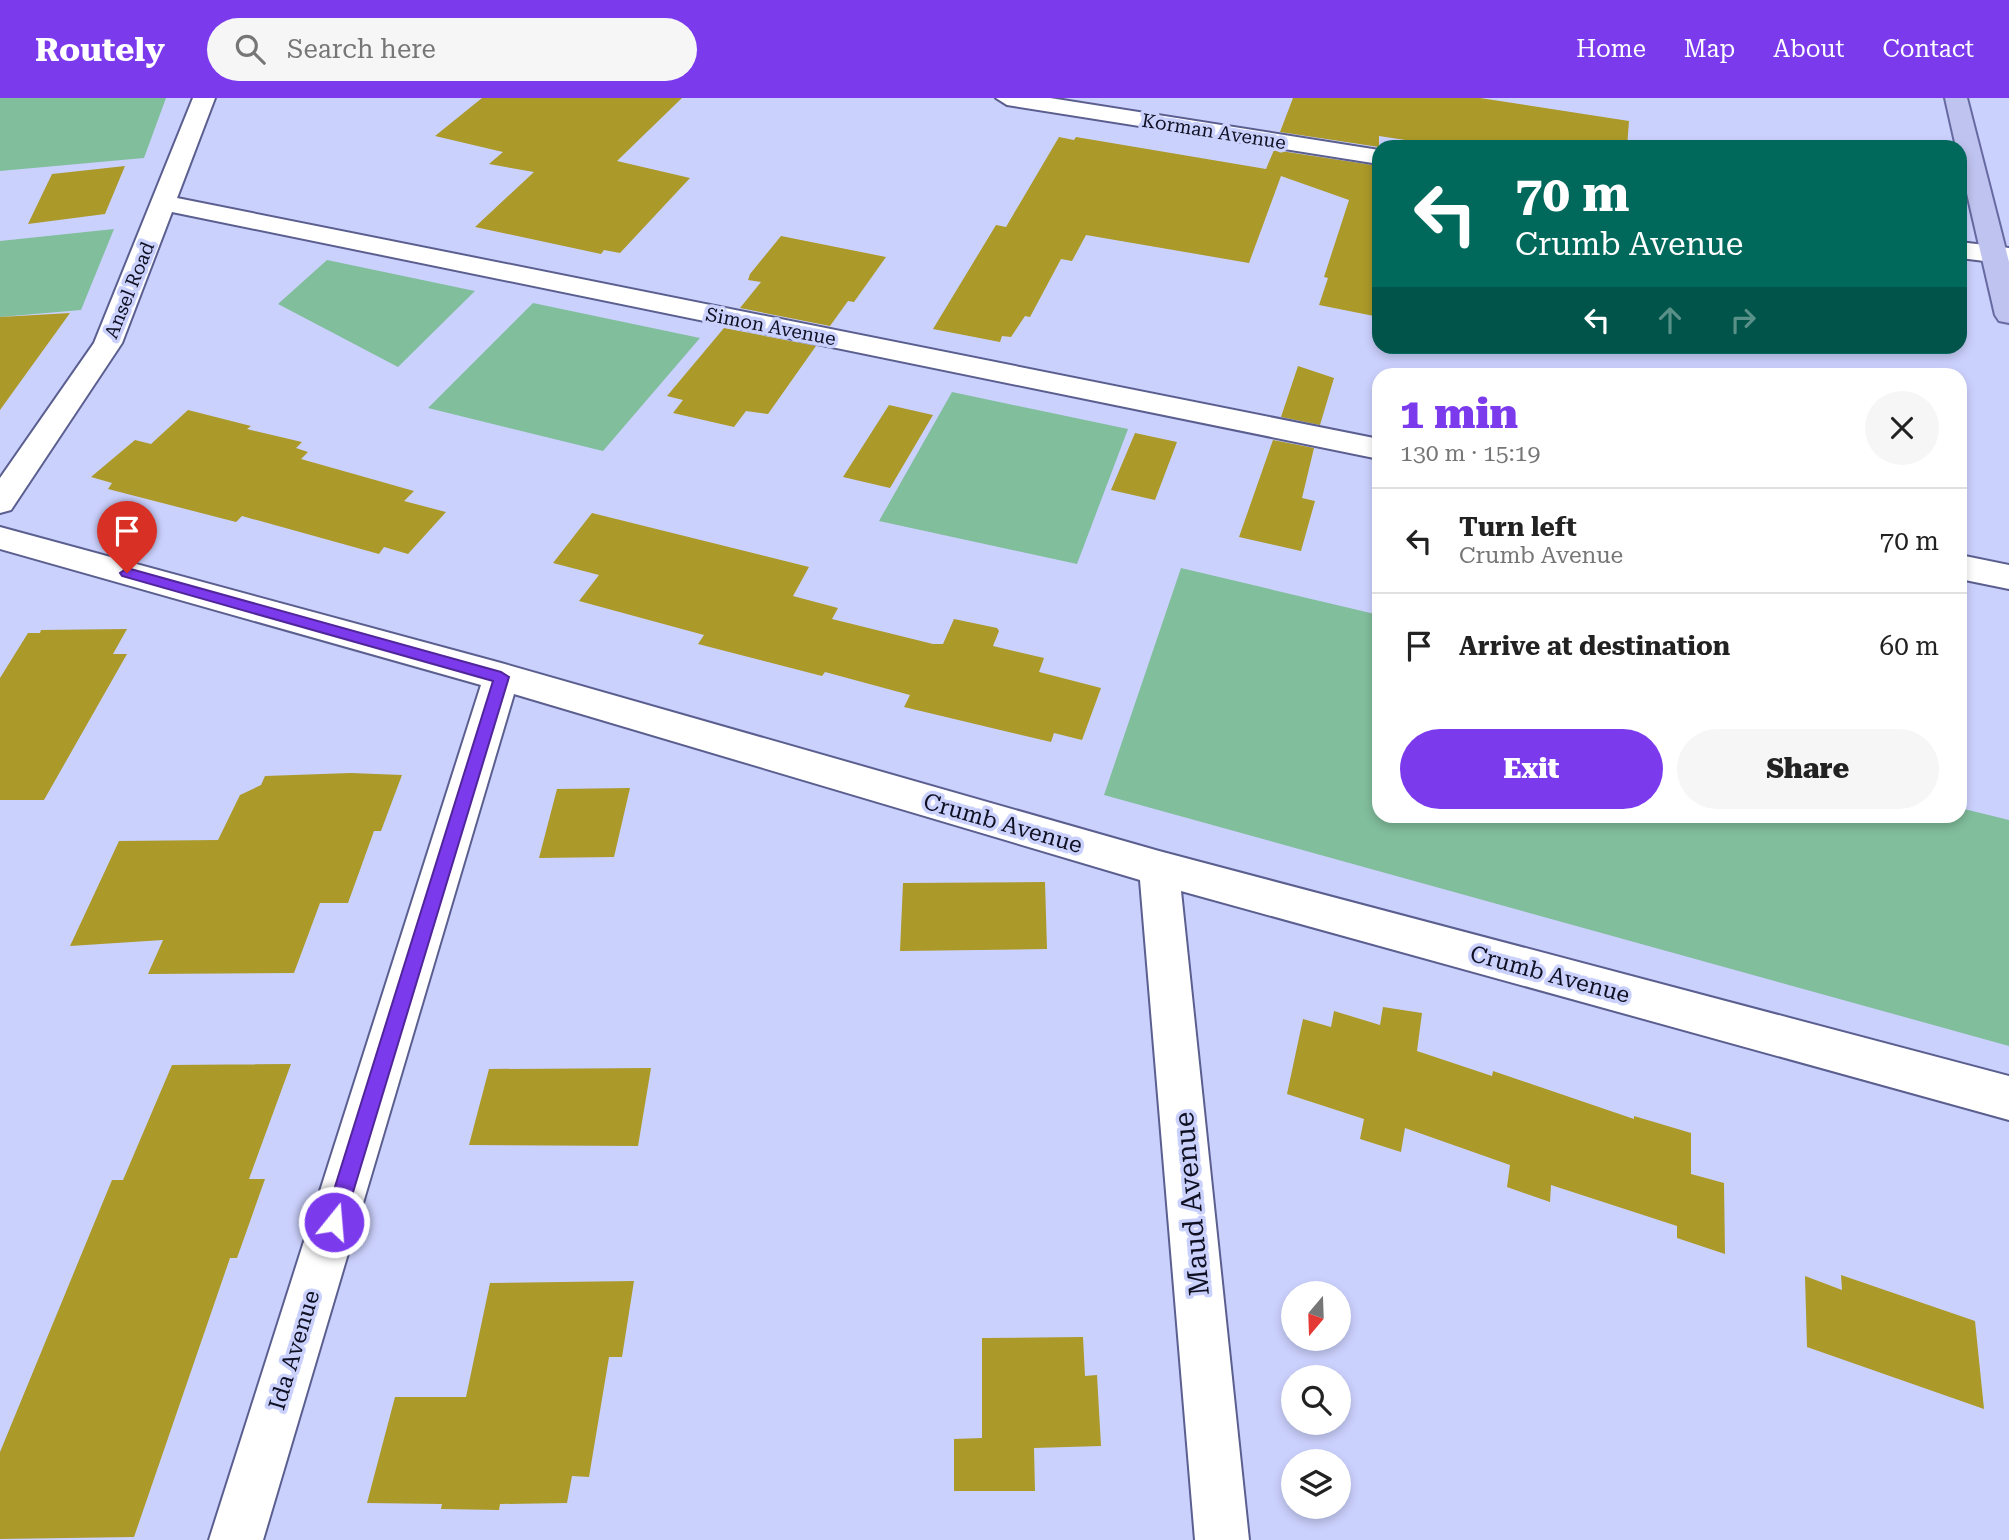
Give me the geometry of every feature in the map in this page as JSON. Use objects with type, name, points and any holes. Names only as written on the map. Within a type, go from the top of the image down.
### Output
[{"type":"main road","points":[[1956,98],[2002,256],[2009,315]]},
{"type":"street","name":"Ansel Road","points":[[0,502],[108,343],[204,98]]},
{"type":"street","name":"Korman Avenue","points":[[1007,98],[1372,156]]},
{"type":"street","name":"Simon Avenue","points":[[163,203],[1372,448]]},
{"type":"street","points":[[1967,251],[2002,256]]},
{"type":"street","name":"Crumb Avenue","points":[[0,538],[501,677],[1160,868],[2009,1098]]},
{"type":"street","points":[[1967,568],[2009,576]]},
{"type":"street","name":"Ida Avenue","points":[[236,1540],[501,677]]},
{"type":"street","name":"Maud Avenue","points":[[1160,868],[1222,1540]]},
{"type":"green space","points":[[0,98],[166,98],[144,158],[0,171]]},
{"type":"green space","points":[[114,229],[81,310],[0,317],[0,241]]},
{"type":"green space","points":[[327,260],[475,291],[398,367],[278,304]]},
{"type":"green space","points":[[533,303],[700,338],[603,451],[428,408]]},
{"type":"green space","points":[[952,392],[1128,429],[1077,564],[879,521]]},
{"type":"green space","points":[[1181,568],[1372,613],[1372,823],[1967,823],[1967,810],[2009,820],[2009,1046],[1104,795]]},
{"type":"building","points":[[482,98],[682,98],[617,161],[690,178],[620,253],[604,250],[601,254],[475,227],[534,172],[489,164],[503,152],[435,136]]},
{"type":"building","points":[[1293,98],[1480,98],[1629,121],[1628,140],[1405,140],[1379,136],[1379,140],[1372,140],[1372,146],[1280,132]]},
{"type":"building","points":[[1059,137],[1074,140],[1076,137],[1266,169],[1274,150],[1372,165],[1372,316],[1319,305],[1328,278],[1324,277],[1349,200],[1281,176],[1249,263],[1086,235],[1072,261],[1061,259],[1030,317],[1025,316],[1011,337],[1002,336],[1000,342],[933,329],[996,225],[1006,227]]},
{"type":"building","points":[[125,166],[105,214],[28,224],[52,174]]},
{"type":"building","points":[[781,236],[886,257],[854,302],[848,301],[830,326],[740,308],[761,282],[748,280],[750,274]]},
{"type":"building","points":[[70,313],[0,410],[0,317]]},
{"type":"building","points":[[724,328],[816,346],[768,414],[746,411],[734,427],[673,413],[683,400],[667,396]]},
{"type":"building","points":[[1298,366],[1334,378],[1320,425],[1281,417]]},
{"type":"building","points":[[889,405],[933,415],[890,488],[843,477]]},
{"type":"building","points":[[188,410],[251,426],[247,429],[302,442],[296,448],[308,452],[301,459],[414,491],[404,501],[446,512],[408,554],[384,547],[379,554],[242,516],[236,522],[108,489],[112,483],[91,477],[135,440],[151,444]]},
{"type":"building","points":[[1135,433],[1177,442],[1155,500],[1111,490]]},
{"type":"building","points":[[1273,440],[1314,448],[1302,498],[1315,501],[1301,551],[1239,537]]},
{"type":"building","points":[[592,513],[809,567],[793,596],[838,608],[832,619],[933,644],[943,644],[954,619],[997,628],[999,631],[993,646],[1044,658],[1039,672],[1101,688],[1082,740],[1054,733],[1051,742],[904,707],[910,695],[825,672],[822,676],[698,644],[704,635],[579,601],[599,575],[553,563]]},
{"type":"building","points":[[127,629],[113,654],[127,654],[44,800],[0,800],[0,678],[28,633],[40,633],[41,630]]},
{"type":"building","points":[[351,773],[402,775],[381,831],[374,831],[348,903],[320,903],[294,973],[148,974],[163,940],[70,946],[119,841],[218,840],[240,795],[261,785],[265,776]]},
{"type":"building","points":[[630,788],[614,857],[539,858],[557,789]]},
{"type":"building","points":[[1045,882],[1047,949],[900,951],[903,883]]},
{"type":"building","points":[[1383,1007],[1422,1013],[1417,1051],[1492,1076],[1493,1071],[1634,1119],[1634,1116],[1691,1133],[1691,1174],[1724,1183],[1725,1254],[1677,1238],[1677,1226],[1551,1185],[1550,1202],[1507,1187],[1510,1165],[1405,1128],[1401,1152],[1360,1139],[1364,1119],[1287,1094],[1303,1019],[1331,1027],[1334,1011],[1380,1025]]},
{"type":"building","points":[[291,1064],[249,1179],[265,1179],[237,1258],[230,1258],[134,1537],[0,1539],[0,1452],[112,1180],[123,1180],[172,1065]]},
{"type":"building","points":[[651,1068],[638,1146],[469,1145],[489,1069]]},
{"type":"building","points":[[1841,1275],[1975,1321],[1984,1409],[1807,1347],[1805,1276],[1842,1290]]},
{"type":"building","points":[[634,1281],[622,1357],[609,1357],[589,1477],[572,1476],[567,1503],[500,1504],[499,1510],[441,1509],[442,1504],[367,1503],[395,1397],[466,1397],[490,1283]]},
{"type":"building","points":[[1083,1337],[1085,1376],[1097,1375],[1101,1446],[1034,1448],[1035,1491],[954,1491],[954,1439],[982,1438],[982,1338]]},
{"type":"route","points":[[127,573],[501,677],[334,1222]]}]
